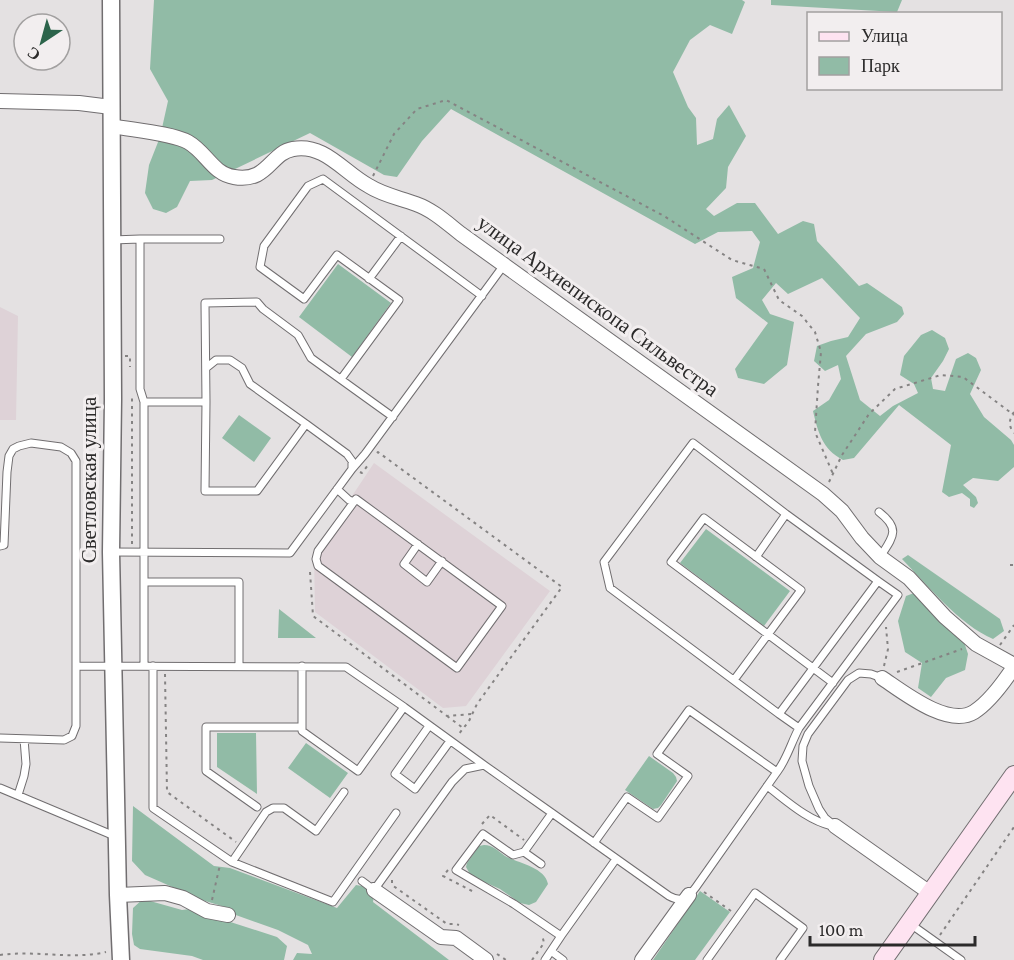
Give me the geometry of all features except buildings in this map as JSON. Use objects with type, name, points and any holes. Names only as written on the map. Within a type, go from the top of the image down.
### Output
[{"type":"main road","points":[[883,960],[1014,776]]},
{"type":"street","name":"Светловская улица","points":[[111,0],[111,552],[121,953]]},
{"type":"street","points":[[0,101],[80,103],[111,107]]},
{"type":"street","name":"улица Архиепископа Сильвестра","points":[[112,126],[187,142],[222,173],[234,177],[246,178],[259,174],[271,166],[285,151],[295,148],[313,149],[325,154],[368,186],[416,204],[440,217],[823,494],[842,511],[880,557],[909,578],[945,617],[976,644],[1014,666]]},
{"type":"street","points":[[882,678],[933,710],[964,716],[974,712],[997,691],[1014,666]]},
{"type":"street","points":[[835,826],[930,893]]},
{"type":"street","points":[[374,890],[441,937],[456,938],[492,957]]},
{"type":"street","points":[[642,960],[693,891]]},
{"type":"street","points":[[118,895],[165,893],[183,898],[207,911],[228,915]]},
{"type":"lane","points":[[341,379],[399,300],[337,255],[304,299],[260,267],[264,246],[308,186],[323,179],[482,296]]},
{"type":"lane","points":[[369,279],[401,236]]},
{"type":"lane","points":[[140,239],[140,389],[144,402],[144,666]]},
{"type":"lane","points":[[112,240],[220,239]]},
{"type":"lane","points":[[111,552],[290,553],[504,265]]},
{"type":"lane","points":[[306,424],[257,491],[206,491],[205,303],[257,302],[298,335],[311,358],[393,417]]},
{"type":"lane","points":[[206,368],[216,360],[230,360],[242,368],[250,384],[347,454],[352,461],[351,469]]},
{"type":"lane","points":[[144,402],[206,402]]},
{"type":"lane","points":[[0,546],[4,544],[7,472],[12,449],[31,443],[61,447],[71,453],[76,461],[76,726],[72,736],[64,740],[0,738]]},
{"type":"lane","points":[[76,666],[346,667],[616,859],[676,900],[682,899],[693,891],[784,762],[799,728],[898,596],[693,443],[604,562],[610,588],[799,728]]},
{"type":"lane","points":[[337,489],[354,502]]},
{"type":"lane","points":[[356,499],[418,544],[502,606],[457,668],[318,566],[316,559],[318,551],[356,499]]},
{"type":"lane","points":[[879,512],[889,520],[893,529],[892,539],[880,557]]},
{"type":"lane","points":[[756,557],[786,514]]},
{"type":"lane","points":[[734,680],[768,634],[801,590],[704,518],[671,562],[768,634],[813,668],[833,682]]},
{"type":"lane","points":[[418,544],[404,564],[427,582],[442,561]]},
{"type":"lane","points":[[779,714],[878,581]]},
{"type":"lane","points":[[144,582],[239,582],[239,666]]},
{"type":"lane","points":[[153,666],[153,808],[232,862],[333,902],[396,813]]},
{"type":"lane","points":[[302,666],[302,731],[358,771],[404,707]]},
{"type":"lane","points":[[835,826],[819,809],[809,786],[802,761],[803,747],[808,734],[848,680],[859,673],[882,678]]},
{"type":"lane","points":[[594,843],[627,796],[658,818],[676,793],[688,776],[657,754],[689,710],[777,772]]},
{"type":"lane","points":[[429,726],[395,774],[415,789],[450,741]]},
{"type":"lane","points":[[256,807],[206,771],[206,727],[302,727]]},
{"type":"lane","points":[[18,795],[26,764],[24,739]]},
{"type":"lane","points":[[362,881],[374,890],[452,782],[465,769],[484,765]]},
{"type":"lane","points":[[767,786],[809,817],[820,823],[835,826]]},
{"type":"lane","points":[[0,788],[117,837]]},
{"type":"lane","points":[[232,862],[266,812],[273,808],[284,808],[316,831],[344,792]]},
{"type":"lane","points":[[552,813],[524,852],[513,855],[483,834],[456,870],[514,904],[561,936]]},
{"type":"lane","points":[[524,852],[541,864]]},
{"type":"lane","points":[[545,960],[616,859]]},
{"type":"lane","points":[[706,960],[755,893],[803,928],[780,960]]},
{"type":"lane","points":[[909,923],[961,960]]},
{"type":"lane","points":[[551,951],[563,960]]},
{"type":"path","points":[[368,186],[394,134],[417,109],[446,100],[664,216],[732,260],[764,269],[779,300],[802,316],[815,332],[821,352],[815,432],[832,474]]},
{"type":"path","points":[[111,355],[130,356],[131,376]]},
{"type":"path","points":[[823,494],[842,455],[869,414],[895,389],[941,375],[963,377],[1013,414],[1009,423],[1014,433]]},
{"type":"path","points":[[132,397],[132,552]]},
{"type":"path","points":[[310,571],[313,616],[463,728]]},
{"type":"path","points":[[882,678],[888,649],[885,613]]},
{"type":"path","points":[[993,653],[1014,625]]},
{"type":"path","points":[[882,678],[976,644]]},
{"type":"path","points":[[153,674],[165,674],[167,792],[236,842]]},
{"type":"path","points":[[447,716],[472,714]]},
{"type":"path","points":[[483,824],[490,815],[524,840]]},
{"type":"path","points":[[935,942],[1014,827]]},
{"type":"path","points":[[450,867],[443,876],[474,892]]},
{"type":"path","points":[[392,878],[392,885],[447,924],[456,924],[465,930]]},
{"type":"path","points":[[693,891],[738,916]]},
{"type":"path","points":[[532,960],[544,943],[543,935]]},
{"type":"path","points":[[0,955],[67,958],[121,953]]},
{"type":"path","points":[[492,957],[506,960]]},
{"type":"shaded area","points":[[0,307],[18,316],[16,420],[0,420]]},
{"type":"shaded area","points":[[374,463],[550,591],[466,706],[443,708],[315,612],[314,553]]},
{"type":"green space","points":[[154,0],[742,0],[745,2],[732,34],[710,25],[690,40],[673,72],[688,107],[696,118],[697,145],[713,139],[717,119],[729,105],[746,136],[728,167],[726,188],[706,209],[714,216],[737,203],[755,203],[778,234],[803,221],[814,224],[817,241],[859,286],[867,283],[902,307],[904,314],[897,322],[866,334],[846,356],[860,400],[880,416],[893,406],[918,393],[914,384],[900,375],[904,356],[921,335],[932,330],[945,338],[949,349],[931,378],[933,389],[945,391],[956,359],[968,353],[976,358],[981,370],[970,394],[984,417],[1011,440],[1014,445],[1014,467],[998,481],[973,478],[963,485],[976,497],[978,503],[974,508],[970,506],[970,499],[962,493],[949,497],[942,492],[951,445],[899,405],[854,458],[843,460],[836,456],[822,439],[813,411],[829,400],[841,379],[838,365],[825,371],[814,361],[817,346],[848,337],[860,318],[822,278],[788,294],[776,283],[762,300],[770,314],[794,322],[787,365],[764,384],[738,378],[735,369],[768,323],[736,298],[732,277],[753,268],[760,242],[752,231],[718,232],[695,244],[451,109],[422,141],[397,177],[384,175],[310,133],[212,180],[190,181],[177,207],[166,213],[153,209],[145,193],[149,165],[160,137],[168,101],[150,69]]},
{"type":"green space","points":[[771,0],[902,0],[897,12],[771,5]]},
{"type":"green space","points":[[338,264],[391,303],[352,357],[299,317]]},
{"type":"green space","points":[[239,415],[271,438],[254,462],[222,438]]},
{"type":"green space","points":[[706,529],[790,591],[764,626],[680,563]]},
{"type":"green space","points":[[908,555],[1000,619],[1004,631],[993,639],[968,624],[944,604],[902,559]]},
{"type":"green space","points":[[917,592],[962,636],[968,654],[965,670],[946,678],[931,697],[918,688],[922,663],[905,652],[898,621],[906,596]]},
{"type":"green space","points":[[279,609],[316,638],[278,638]]},
{"type":"green space","points":[[217,733],[256,733],[257,794],[217,767]]},
{"type":"green space","points":[[306,743],[348,773],[330,798],[288,768]]},
{"type":"green space","points":[[649,756],[673,773],[677,781],[661,805],[653,809],[625,790]]},
{"type":"green space","points":[[133,806],[214,866],[230,868],[337,908],[356,885],[362,886],[374,895],[373,902],[449,960],[293,960],[297,953],[312,954],[308,945],[278,930],[233,914],[225,907],[202,900],[145,875],[132,861]]},
{"type":"green space","points":[[479,846],[493,847],[505,856],[542,873],[548,884],[536,902],[529,905],[520,903],[500,889],[471,876],[466,867],[467,863]]},
{"type":"green space","points":[[700,891],[730,912],[695,960],[653,960]]},
{"type":"green space","points":[[143,899],[182,910],[190,909],[277,937],[287,946],[284,960],[203,960],[192,956],[140,949],[134,945],[132,934],[133,908]]}]
